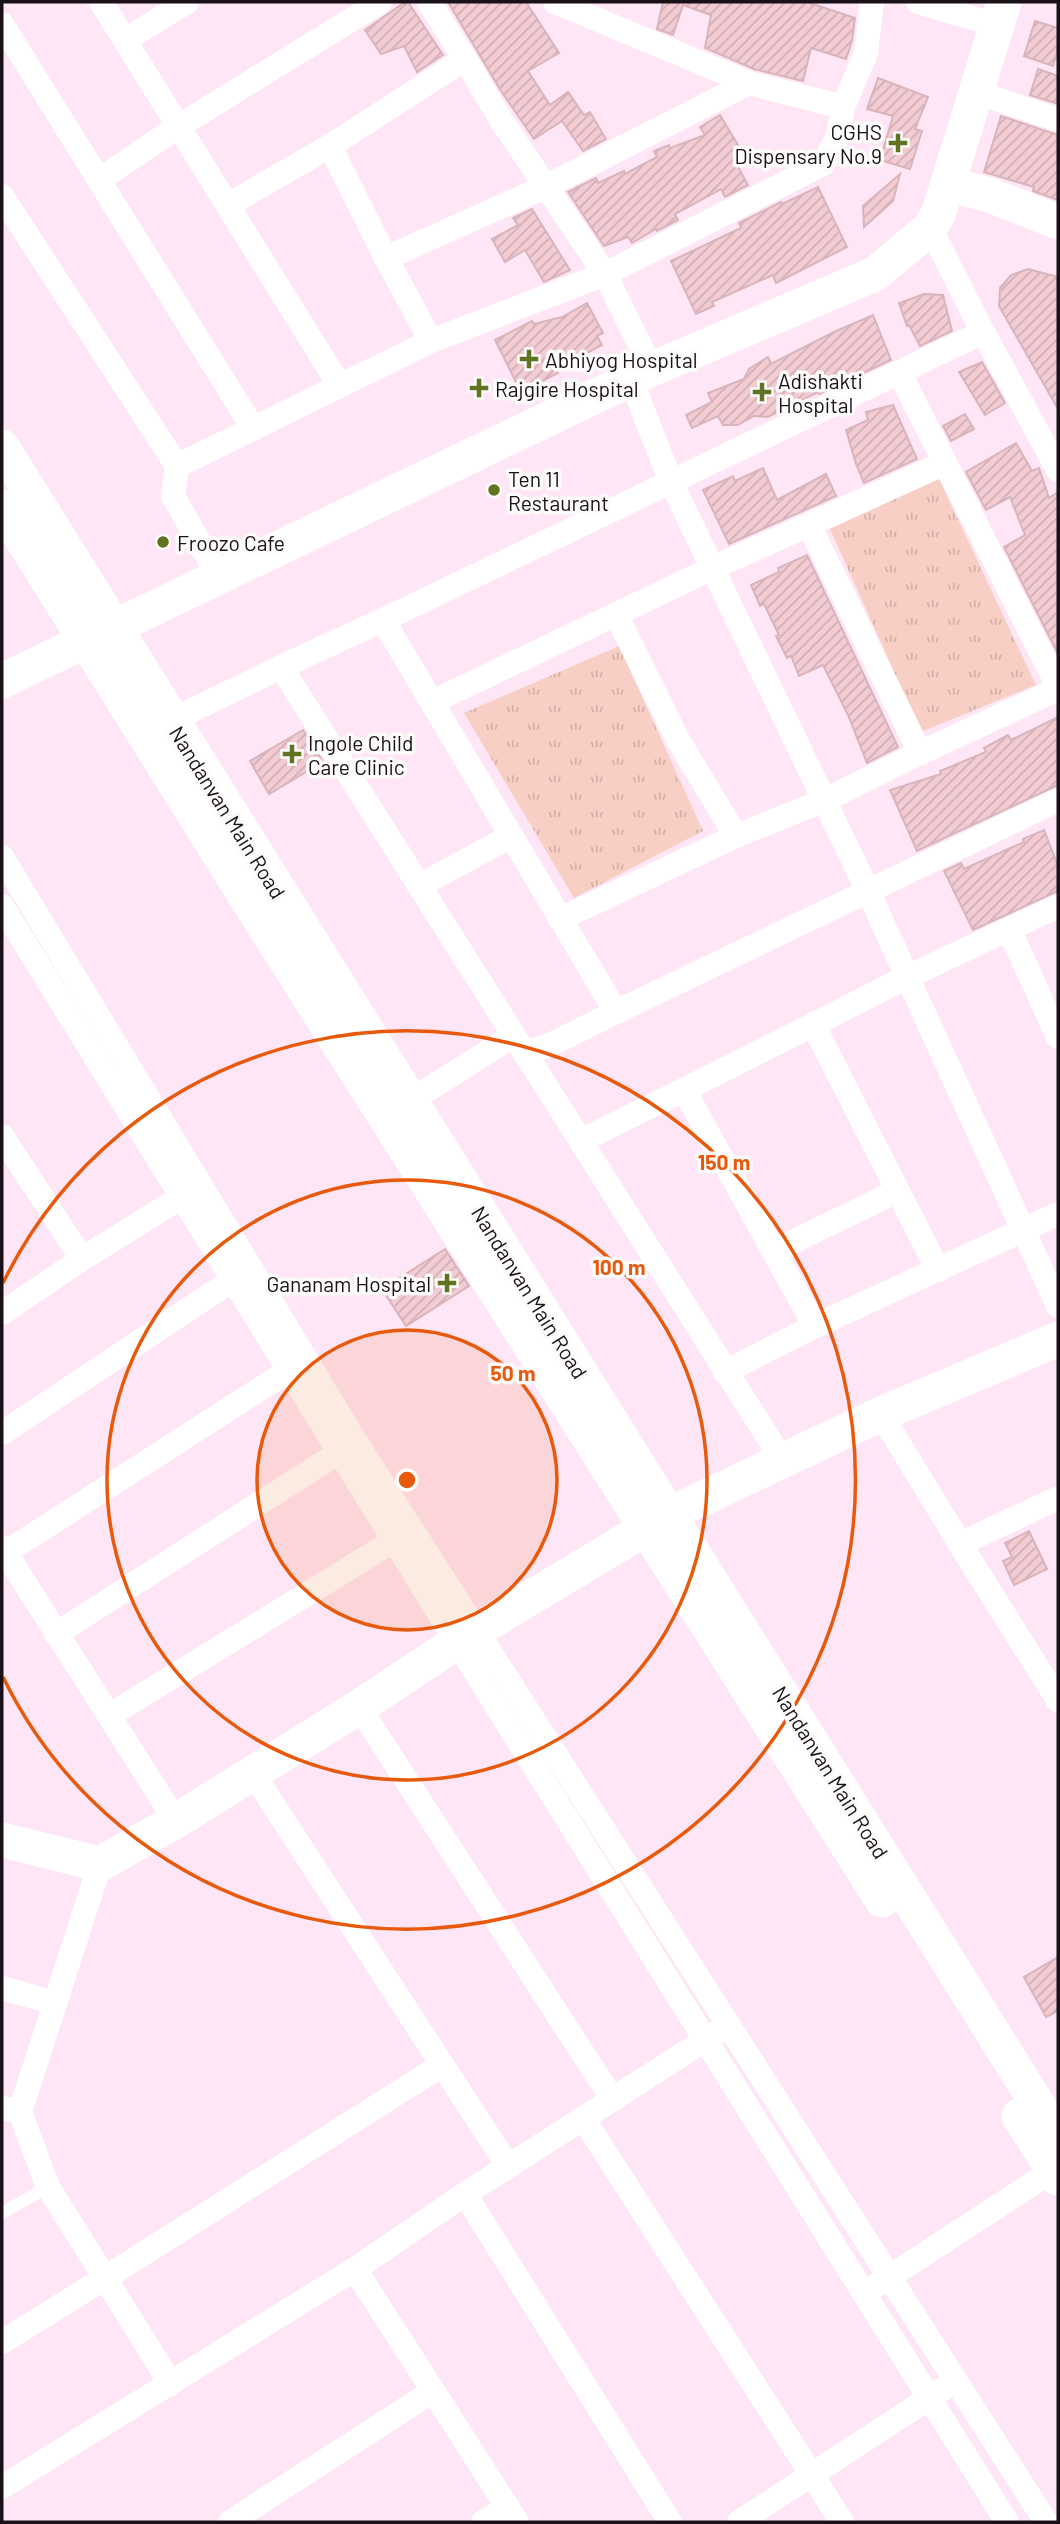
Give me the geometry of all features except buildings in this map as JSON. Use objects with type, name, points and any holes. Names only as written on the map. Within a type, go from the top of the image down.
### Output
[{"type":"main road","points":[[2,681],[641,375],[875,274],[930,228],[948,185],[1000,13]]},
{"type":"main road","points":[[948,185],[986,194],[1058,222]]},
{"type":"main road","name":"Nandanvan Main Road","points":[[2,447],[100,633],[157,727],[410,1101],[658,1521],[1058,2137]]},
{"type":"main road","points":[[2,507],[100,633]]},
{"type":"main road","points":[[157,727],[658,1521],[1057,2172]]},
{"type":"main road","points":[[2,1840],[100,1864],[176,1821],[467,1637],[658,1521],[881,1414],[1058,1339]]},
{"type":"street","points":[[102,2],[340,386]]},
{"type":"street","points":[[125,40],[187,2]]},
{"type":"street","points":[[99,180],[179,126],[380,2]]},
{"type":"street","points":[[429,2],[501,120],[605,274],[641,375],[671,482],[868,891],[1058,1306]]},
{"type":"street","points":[[555,2],[749,83],[843,107]]},
{"type":"street","points":[[177,466],[431,341],[605,274],[823,164],[838,136],[843,107],[866,53],[872,2]]},
{"type":"street","points":[[918,2],[1000,13]]},
{"type":"street","points":[[2,24],[253,428]]},
{"type":"street","points":[[228,205],[330,146],[465,59]]},
{"type":"street","points":[[386,258],[545,187],[749,83]]},
{"type":"street","points":[[976,92],[1058,120]]},
{"type":"street","points":[[330,146],[431,341]]},
{"type":"street","points":[[2,196],[177,466],[173,496],[219,577]]},
{"type":"street","points":[[930,228],[982,332],[1058,470]]},
{"type":"street","points":[[157,727],[982,332]]},
{"type":"street","points":[[560,919],[736,836],[825,800],[1058,688],[899,372]]},
{"type":"street","points":[[432,702],[713,568],[944,463]]},
{"type":"street","points":[[809,525],[920,753]]},
{"type":"street","points":[[616,614],[678,740],[736,836]]},
{"type":"street","points":[[383,621],[616,1012]]},
{"type":"street","points":[[281,667],[783,1461]]},
{"type":"street","points":[[410,1101],[519,1045],[550,1045],[1058,800]]},
{"type":"street","points":[[419,886],[511,836]]},
{"type":"street","points":[[2,857],[298,1365],[467,1637],[706,2040],[1007,2522]]},
{"type":"street","points":[[2,906],[234,1279],[298,1365]]},
{"type":"street","points":[[580,1141],[907,977],[1058,906]]},
{"type":"street","points":[[1009,929],[1058,1037]]},
{"type":"street","points":[[813,1024],[938,1270]]},
{"type":"street","points":[[684,1090],[815,1326]]},
{"type":"street","points":[[2,1136],[82,1259]]},
{"type":"street","points":[[774,1251],[897,1191]]},
{"type":"street","points":[[2,1313],[183,1196]]},
{"type":"street","points":[[725,1372],[815,1326],[1058,1214]]},
{"type":"street","points":[[2,1433],[234,1279]]},
{"type":"street","points":[[176,1821],[4,1550],[298,1365]]},
{"type":"street","points":[[881,1414],[1058,1700]]},
{"type":"street","points":[[56,1634],[348,1447]]},
{"type":"street","points":[[960,1544],[1058,1498]]},
{"type":"street","points":[[110,1715],[404,1535]]},
{"type":"street","points":[[467,1637],[729,2025],[1046,2522]]},
{"type":"street","points":[[359,1707],[613,2100]]},
{"type":"street","points":[[252,1772],[508,2166]]},
{"type":"street","points":[[100,1864],[55,2003],[11,2110],[48,2188],[171,2384]]},
{"type":"street","points":[[2,1988],[55,2003]]},
{"type":"street","points":[[2,2487],[355,2269],[465,2194],[729,2025]]},
{"type":"street","points":[[2,2342],[442,2065]]},
{"type":"street","points":[[583,2118],[842,2522]]},
{"type":"street","points":[[864,2293],[1057,2172]]},
{"type":"street","points":[[465,2194],[670,2522]]},
{"type":"street","points":[[355,2269],[512,2515],[484,2522]]},
{"type":"street","points":[[739,2522],[956,2381]]},
{"type":"street","points":[[230,2522],[433,2391]]},
{"type":"lane","points":[[2,2213],[48,2188]]},
{"type":"green space","points":[[939,479],[1036,685],[921,732],[830,529]]},
{"type":"green space","points":[[619,646],[703,831],[574,898],[464,713]]},
{"type":"place","name":"CGHS Dispensary No.9","points":[[898,143]]},
{"type":"place","name":"Abhiyog Hospital","points":[[529,359]]},
{"type":"place","name":"Rajgire Hospital","points":[[479,388]]},
{"type":"place","name":"Adishakti Hospital","points":[[762,392]]},
{"type":"place","name":"Ten 11 Restaurant","points":[[494,490]]},
{"type":"place","name":"Froozo Cafe","points":[[163,542]]},
{"type":"place","name":"Ingole Child Care Clinic","points":[[292,754]]},
{"type":"place","name":"Gananam Hospital","points":[[447,1283]]}]
